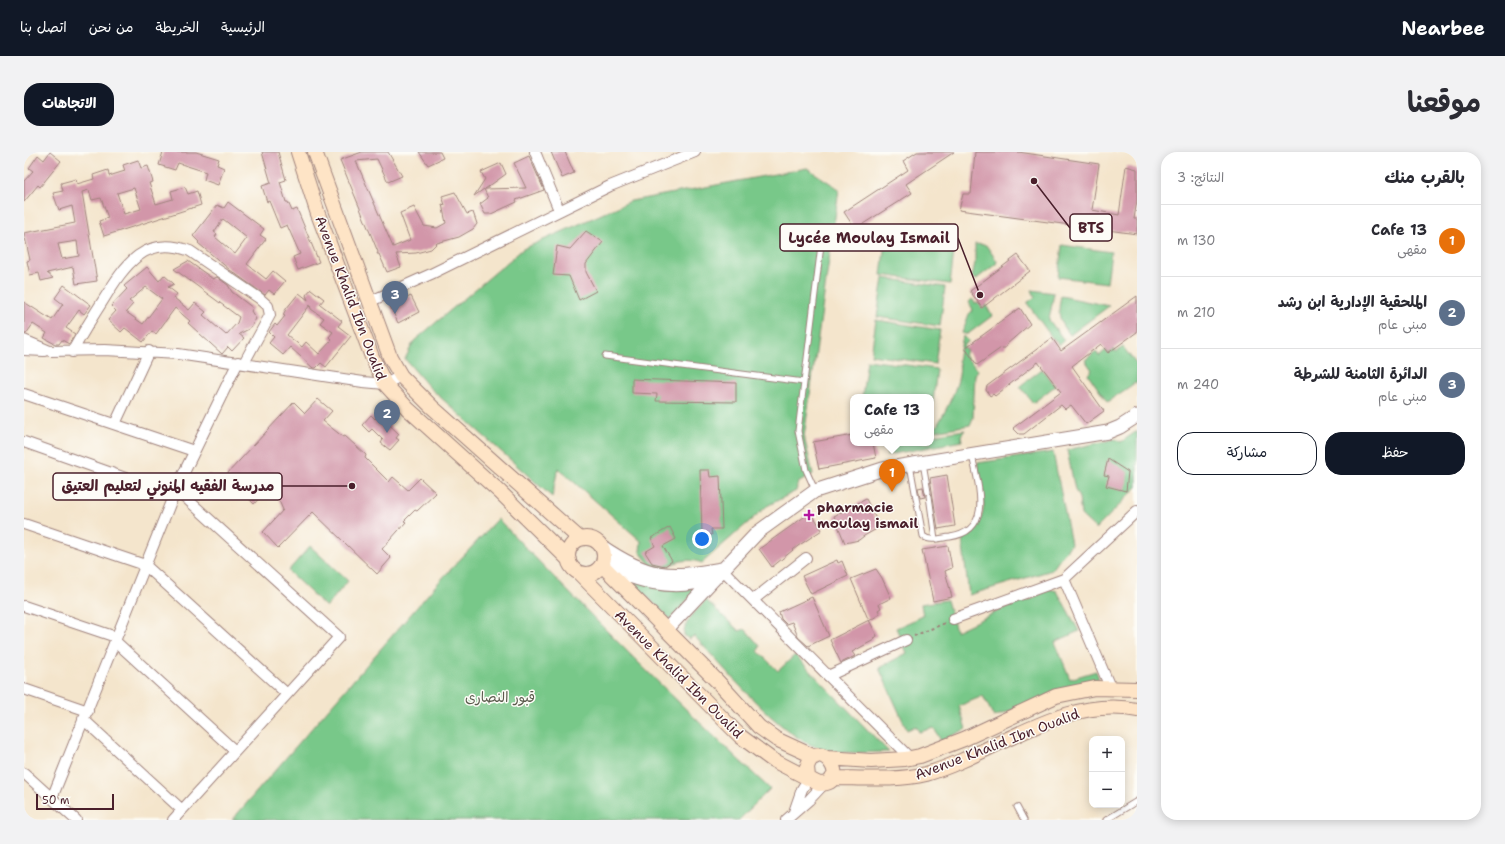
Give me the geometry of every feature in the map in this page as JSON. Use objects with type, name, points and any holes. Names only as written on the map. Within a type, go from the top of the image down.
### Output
[{"type":"main road","name":"Avenue Khalid Ibn Oualid","points":[[298,152],[318,214],[372,357],[385,384],[408,409],[500,492],[569,560]]},
{"type":"main road","name":"Avenue Khalid Ibn Oualid","points":[[316,152],[390,357],[401,376],[432,407],[580,539]]},
{"type":"main road","points":[[580,539],[592,539],[601,546],[603,550],[603,563],[599,569],[590,574],[579,573],[574,570],[569,560],[572,545],[580,539]]},
{"type":"main road","name":"Avenue Khalid Ibn Oualid","points":[[603,563],[759,727],[776,739],[821,758],[871,760],[910,758],[934,752],[958,742],[1056,696],[1095,688],[1110,687],[1137,689]]},
{"type":"main road","name":"Avenue Khalid Ibn Oualid","points":[[579,573],[740,736],[771,759],[809,778]]},
{"type":"main road","name":"Avenue Khalid Ibn Oualid","points":[[829,780],[916,776],[941,768],[1072,713],[1108,707],[1137,710]]},
{"type":"main road","points":[[821,758],[834,767],[829,780],[816,783],[809,778],[806,771],[808,764],[821,758]]},
{"type":"street","points":[[535,152],[558,210]]},
{"type":"street","points":[[371,301],[431,274],[558,210],[610,186],[695,152]]},
{"type":"street","points":[[52,798],[175,492],[194,451],[241,363],[270,315],[268,306],[260,298],[190,251],[178,246],[167,245],[146,251],[129,262],[106,296],[72,352]]},
{"type":"street","points":[[24,340],[50,351]]},
{"type":"street","points":[[24,350],[72,352],[104,350],[150,351],[385,384],[401,376]]},
{"type":"street","points":[[115,424],[150,351]]},
{"type":"street","points":[[24,394],[194,451]]},
{"type":"street","points":[[666,630],[758,532],[815,491],[867,474],[910,465],[1108,432],[1120,427],[1137,416]]},
{"type":"street","points":[[24,442],[175,492],[339,637],[173,820]]},
{"type":"street","points":[[953,620],[1064,579],[1137,511]]},
{"type":"street","points":[[24,524],[145,565],[287,694]]},
{"type":"street","points":[[601,546],[619,559],[655,574],[676,576],[719,573],[754,600],[910,758]]},
{"type":"street","points":[[754,600],[806,558]]},
{"type":"street","points":[[603,563],[625,573],[664,584],[683,585],[719,573]]},
{"type":"street","points":[[1064,579],[1110,687]]},
{"type":"street","points":[[24,606],[115,639],[235,751]]},
{"type":"street","points":[[828,676],[906,640]]},
{"type":"street","points":[[24,689],[86,715],[182,810]]},
{"type":"street","points":[[24,773],[76,820]]},
{"type":"street","points":[[794,812],[802,789],[809,778]]},
{"type":"street","points":[[786,820],[829,780]]},
{"type":"lane","points":[[815,491],[806,470],[798,431],[823,229]]},
{"type":"lane","points":[[605,356],[804,382]]},
{"type":"lane","points":[[910,465],[922,534],[927,539],[935,539],[964,534],[970,530],[980,511],[980,501],[972,455]]},
{"type":"lane","points":[[923,463],[935,539]]},
{"type":"lane","points":[[1106,820],[1137,801]]},
{"type":"lane","points":[[1017,807],[1024,820]]},
{"type":"path","points":[[906,640],[953,620]]},
{"type":"green space","points":[[807,168],[839,189],[804,437],[813,474],[798,483],[796,491],[767,506],[702,563],[689,560],[678,562],[656,572],[640,552],[641,541],[558,468],[552,497],[429,387],[405,359],[414,341],[523,249],[631,201]]},
{"type":"green space","points":[[886,235],[955,243],[950,284],[881,275]]},
{"type":"green space","points":[[975,244],[986,245],[997,261],[996,264],[975,280],[972,277],[975,263]]},
{"type":"green space","points":[[1062,245],[1111,252],[1107,283],[1058,277]]},
{"type":"green space","points":[[883,278],[945,287],[940,326],[877,317]]},
{"type":"green space","points":[[1032,290],[1054,293],[1049,320],[1064,340],[1059,345],[1027,303],[1035,297]]},
{"type":"green space","points":[[1061,296],[1109,306],[1070,335],[1063,325],[1060,317],[1059,308]]},
{"type":"green space","points":[[972,299],[975,303],[978,302],[986,305],[992,316],[968,334],[963,334],[962,333],[969,314],[973,310],[969,302]]},
{"type":"green space","points":[[876,320],[940,330],[935,364],[871,355]]},
{"type":"green space","points":[[963,336],[969,341],[963,346],[967,351],[964,355],[978,370],[975,375],[973,418],[970,425],[934,431],[948,406],[956,386],[960,367],[958,360]]},
{"type":"green space","points":[[1123,347],[1137,365],[1137,384],[1135,383],[1107,402],[1088,374],[1092,370],[1085,360],[1096,351],[1099,356],[1106,350],[1108,353],[1114,349],[1116,352]]},
{"type":"green space","points":[[867,360],[937,369],[934,394],[862,394]]},
{"type":"green space","points":[[1042,369],[1055,386],[1033,403],[1020,386]]},
{"type":"green space","points":[[965,430],[961,435],[962,441],[887,455],[886,446],[934,446],[934,435]]},
{"type":"green space","points":[[1137,431],[1137,487],[1096,529],[1081,515],[1079,498],[1075,490],[1067,450],[1115,439],[1121,442]]},
{"type":"green space","points":[[1053,452],[1071,544],[1052,570],[969,595],[962,539],[972,532],[978,523],[984,506],[984,496],[977,463]]},
{"type":"green space","name":"قبور النصارى","points":[[498,519],[632,656],[770,789],[739,820],[232,820],[437,584]]},
{"type":"green space","points":[[310,546],[348,581],[326,607],[288,571]]},
{"type":"green space","points":[[630,580],[698,588],[670,619]]},
{"type":"green space","points":[[1049,589],[1057,591],[1079,631],[1055,642],[1070,679],[1096,671],[1099,679],[994,717],[983,696],[959,706],[966,729],[941,741],[934,728],[919,732],[916,726],[907,730],[879,668],[907,653],[896,628],[923,616],[921,604],[947,600],[956,631],[1024,599],[1028,601]]},
{"type":"green space","points":[[706,600],[739,631],[745,629],[760,646],[758,651],[778,671],[795,655],[889,752],[836,752],[819,748],[803,741],[787,730],[736,682],[694,636],[689,639],[684,635],[684,630],[688,621]]},
{"type":"building","points":[[50,152],[61,161],[40,187],[38,185],[24,202],[24,181],[33,171],[29,168],[38,155],[44,160]]},
{"type":"building","points":[[163,152],[196,152],[219,159],[217,165],[224,168],[218,185],[204,180],[206,172],[178,163],[175,170],[159,165]]},
{"type":"building","points":[[262,152],[278,152],[286,180],[280,182],[286,202],[288,202],[292,211],[297,209],[319,262],[298,270],[293,257],[300,254],[287,225],[280,228],[269,201],[267,202],[262,186],[271,183]]},
{"type":"building","points":[[362,152],[388,152],[402,176],[388,182],[377,159],[356,161],[393,247],[410,240],[400,213],[414,207],[424,226],[437,228],[446,223],[442,204],[445,205],[442,196],[455,192],[467,214],[473,212],[477,224],[473,229],[459,237],[437,243],[431,249],[416,253],[396,254],[401,267],[387,272],[379,254],[377,254],[378,252],[340,160]]},
{"type":"building","points":[[419,152],[440,152],[443,158],[428,165]]},
{"type":"building","points":[[551,152],[565,152],[574,173],[562,178]]},
{"type":"building","points":[[917,152],[954,152],[906,184],[912,193],[855,229],[844,212],[908,170],[903,161]]},
{"type":"building","points":[[975,152],[1018,152],[1099,164],[1092,210],[1119,215],[1126,166],[1137,169],[1137,200],[1134,219],[1137,219],[1137,234],[959,210],[963,194],[971,194]]},
{"type":"building","points":[[529,156],[544,190],[516,200],[517,202],[491,214],[485,214],[480,204],[488,198],[484,189],[474,196],[485,179],[481,172],[501,163],[506,174],[485,189],[526,188],[514,163]]},
{"type":"building","points":[[138,160],[141,168],[148,166],[153,182],[149,183],[156,204],[173,199],[171,191],[185,187],[188,194],[197,191],[201,205],[104,236],[99,221],[108,218],[101,198],[92,200],[89,190],[82,192],[97,281],[76,284],[73,267],[47,273],[53,278],[41,281],[39,273],[30,275],[27,261],[30,260],[24,233],[75,223],[72,206],[59,210],[53,193],[63,191],[61,183],[76,179],[77,184],[94,179],[93,175],[108,170],[109,176],[125,171],[123,165]],"holes":[[[134,188],[141,209],[124,214],[117,193]],[[77,241],[79,256],[62,259],[58,244]]]},
{"type":"building","points":[[228,202],[264,229],[260,235],[266,239],[247,264],[266,279],[273,271],[285,281],[274,294],[269,290],[265,295],[230,270],[198,243],[199,242],[193,236],[217,205],[224,208]],"holes":[[[223,219],[247,238],[235,254],[215,237],[217,234],[214,232]]]},
{"type":"building","points":[[586,231],[603,242],[586,264],[586,272],[596,291],[579,300],[569,276],[553,275],[557,246],[570,249]]},
{"type":"building","points":[[1018,255],[1030,271],[982,308],[970,291]]},
{"type":"building","points":[[188,261],[213,279],[217,277],[228,285],[232,292],[253,308],[251,311],[256,319],[249,329],[239,334],[244,338],[232,351],[228,347],[222,354],[188,323],[190,321],[175,308],[156,334],[152,331],[143,342],[125,328],[121,332],[108,320],[116,311],[111,306],[127,289],[124,286],[147,267],[159,281],[164,275],[174,284],[168,287],[177,294],[174,298],[189,310],[195,303],[206,312],[203,315],[226,335],[237,323],[239,317],[174,269]],"holes":[[[146,287],[162,299],[143,324],[126,312],[133,304],[129,301]]]},
{"type":"building","points":[[64,285],[91,305],[84,314],[79,310],[66,328],[75,334],[69,344],[62,340],[59,344],[55,344],[44,338],[47,333],[33,324],[26,334],[24,334],[24,302],[52,320],[63,304],[55,298]]},
{"type":"building","points":[[311,289],[324,299],[320,304],[342,321],[338,326],[351,336],[326,367],[321,363],[316,368],[313,368],[290,347],[283,355],[269,343],[274,337],[269,332],[275,324],[277,326],[285,316],[283,315],[286,309],[299,293],[308,300],[306,295]],"holes":[[[310,305],[311,309],[324,318],[320,323],[333,332],[329,337],[332,340],[319,354],[306,342],[302,347],[287,335]]]},
{"type":"building","points":[[411,296],[419,312],[398,323],[390,306]]},
{"type":"building","points":[[1137,296],[1137,332],[1108,353],[1101,344],[1072,366],[1104,411],[1086,424],[1071,405],[1065,409],[1061,405],[1024,434],[1019,434],[1013,428],[1061,392],[1038,362],[995,396],[993,394],[990,396],[986,390],[987,386],[1052,338],[1061,351]]},
{"type":"building","points":[[1020,308],[1030,324],[1007,344],[1005,348],[1001,348],[977,365],[965,348]]},
{"type":"building","points":[[632,379],[736,383],[736,402],[656,401],[657,394],[632,393]]},
{"type":"building","points":[[318,399],[332,411],[323,421],[343,437],[345,436],[366,455],[365,458],[389,482],[393,477],[408,490],[420,478],[436,493],[404,521],[406,522],[382,549],[391,558],[377,574],[313,512],[278,548],[263,532],[283,510],[272,484],[254,504],[226,475],[294,402],[305,413]]},
{"type":"building","points":[[371,415],[375,419],[379,415],[399,434],[396,438],[399,440],[390,450],[381,443],[383,440],[372,429],[369,432],[362,425]]},
{"type":"building","points":[[850,436],[850,446],[874,446],[876,458],[819,469],[813,442]]},
{"type":"building","points":[[1108,459],[1128,472],[1126,491],[1106,486],[1109,476],[1104,475]]},
{"type":"building","points":[[700,470],[709,470],[710,477],[720,476],[722,529],[711,529],[712,535],[702,535]]},
{"type":"building","points":[[209,474],[222,486],[210,498],[198,486]]},
{"type":"building","points":[[947,475],[955,526],[938,529],[930,478]]},
{"type":"building","points":[[923,487],[925,497],[920,498],[918,488]]},
{"type":"building","points":[[866,499],[880,527],[859,540],[845,543],[834,516]]},
{"type":"building","points":[[811,512],[822,530],[798,546],[772,567],[759,549]]},
{"type":"building","points":[[670,527],[676,539],[663,546],[672,561],[665,566],[652,563],[645,552],[655,546],[651,538]]},
{"type":"building","points":[[948,546],[952,568],[945,571],[952,597],[933,601],[922,550]]},
{"type":"building","points":[[837,560],[838,563],[842,561],[848,576],[811,594],[802,576]]},
{"type":"building","points":[[876,569],[891,598],[879,604],[881,608],[878,610],[880,614],[869,621],[851,579]]},
{"type":"building","points":[[812,597],[829,636],[808,646],[798,637],[792,622],[786,624],[781,619],[779,612]]},
{"type":"building","points":[[869,620],[877,636],[873,638],[874,640],[852,652],[855,656],[841,663],[830,640]]},
{"type":"place","name":"BTS","points":[[1034,181]]},
{"type":"place","name":"Lycée Moulay Ismail","points":[[980,295]]},
{"type":"place","name":"الدائرة الثامنة للشرطة","points":[[395,314]]},
{"type":"place","name":"الملحقية الإدارية ابن رشد","points":[[387,433]]},
{"type":"place","name":"مدرسة الفقيه المنوني لتعليم العتيق","points":[[352,486]]},
{"type":"place","name":"Cafe 13","points":[[892,492]]},
{"type":"place","name":"pharmacie moulay ismail","points":[[809,515]]}]
